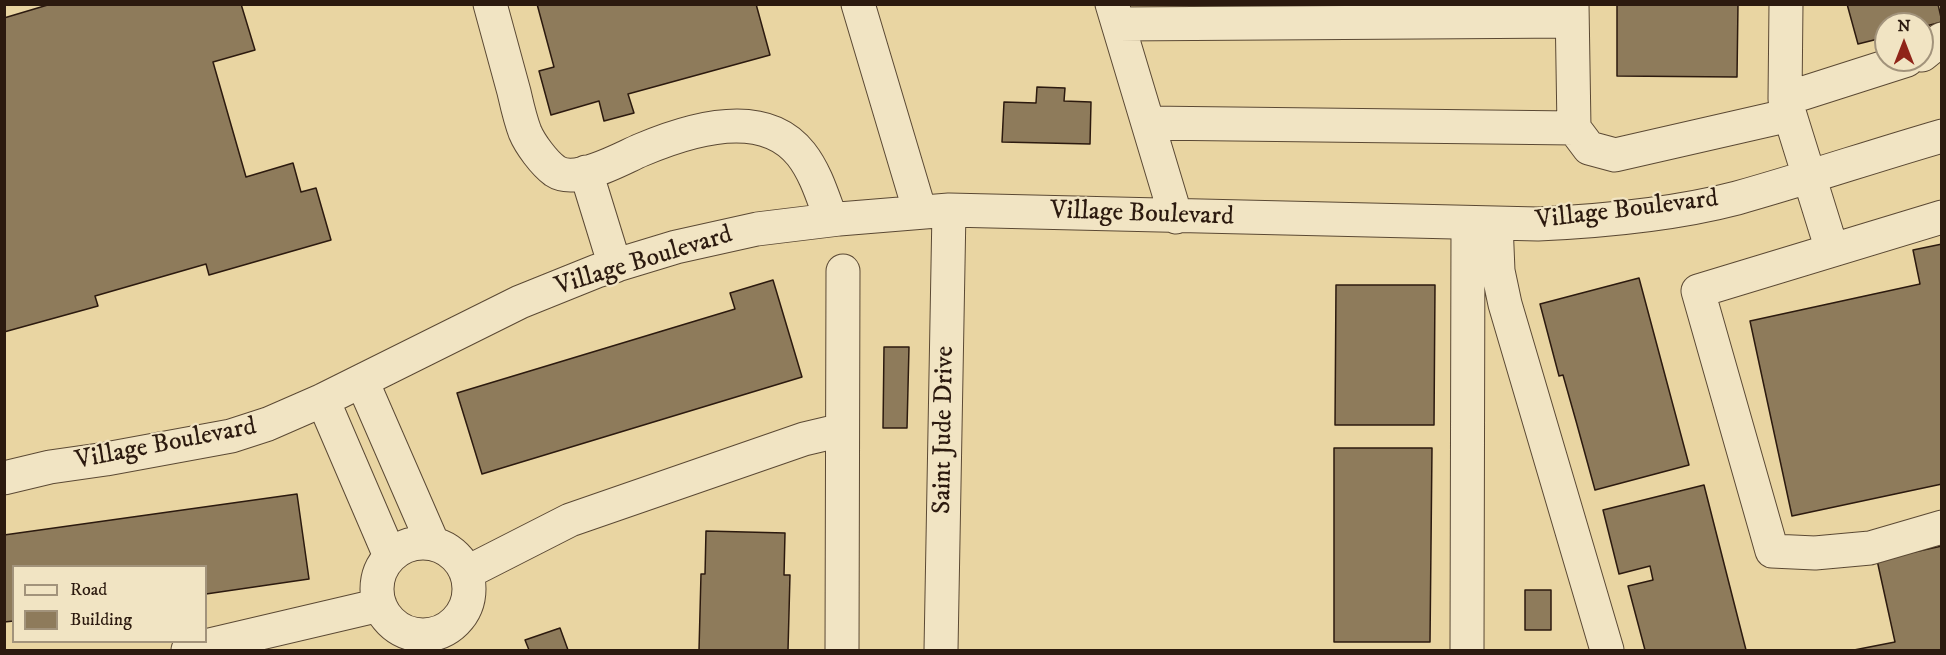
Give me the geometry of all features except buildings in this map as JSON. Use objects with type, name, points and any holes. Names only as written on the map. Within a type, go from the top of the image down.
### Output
[{"type":"street","points":[[490,4],[525,133],[542,157],[556,171],[569,175],[586,172],[644,148],[709,128],[742,126],[761,128],[781,136],[800,153],[812,171],[831,219]]},
{"type":"street","name":"Saint Jude Drive","points":[[858,4],[934,211],[941,651]]},
{"type":"street","points":[[1786,4],[1788,107],[1832,250]]},
{"type":"street","points":[[1176,217],[1115,14],[1572,13],[1574,128],[1588,148],[1615,155],[1788,107],[1877,72]]},
{"type":"street","points":[[1148,123],[1574,128]]},
{"type":"street","name":"Village Boulevard","points":[[4,478],[50,467],[231,436],[268,424],[323,400],[520,302],[615,266],[676,247],[734,234],[831,219],[934,211],[1482,223],[1578,222],[1657,213],[1735,198],[1941,136]]},
{"type":"street","points":[[586,172],[615,266]]},
{"type":"street","points":[[1941,217],[1698,291],[1772,551],[1815,553],[1870,548],[1941,526]]},
{"type":"street","points":[[1467,651],[1468,325],[1482,223]]},
{"type":"street","points":[[1482,223],[1498,271],[1511,325],[1571,522],[1607,651]]},
{"type":"street","points":[[842,651],[843,271]]},
{"type":"street","points":[[1468,325],[1511,325]]},
{"type":"street","points":[[362,381],[433,544]]},
{"type":"street","points":[[323,400],[390,556]]},
{"type":"street","points":[[466,573],[570,520],[804,439],[842,430]]},
{"type":"street","points":[[417,543],[433,544],[447,550],[459,560],[466,573],[469,588],[467,603],[460,616],[449,627],[435,634],[420,635],[405,632],[383,613],[377,599],[376,583],[381,569],[390,556],[402,547],[417,543]]},
{"type":"street","points":[[188,651],[380,605]]}]
